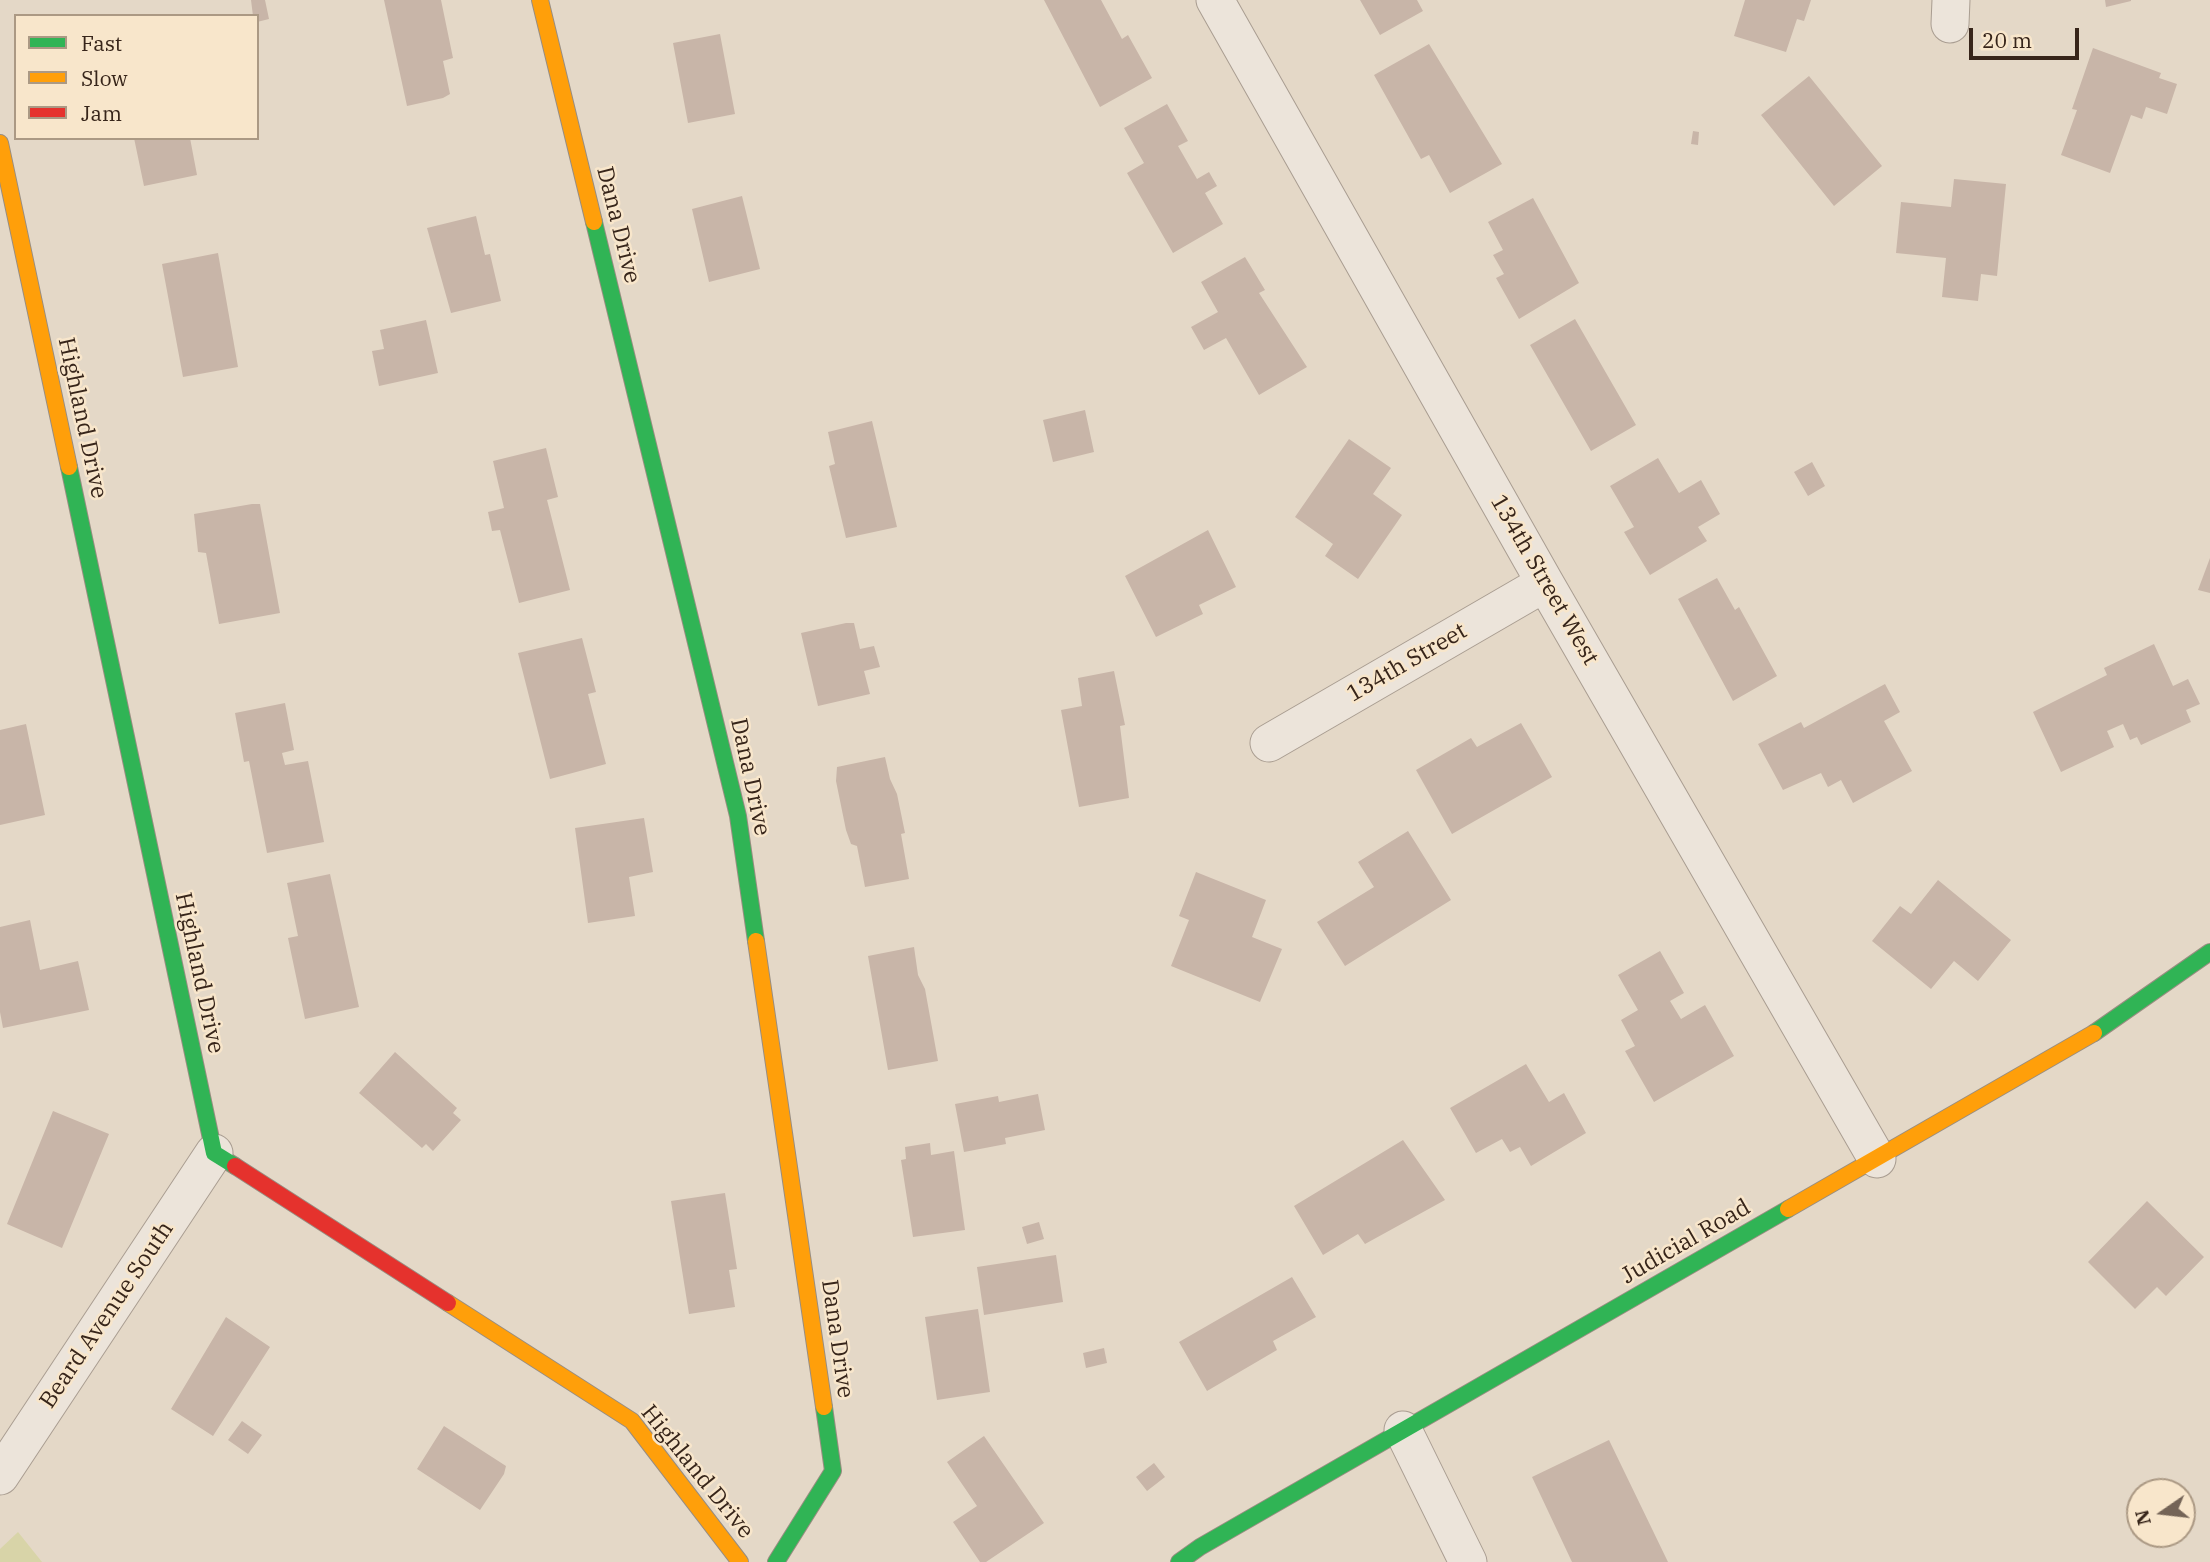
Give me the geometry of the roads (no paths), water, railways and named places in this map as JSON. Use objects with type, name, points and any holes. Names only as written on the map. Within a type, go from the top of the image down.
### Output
[{"type":"street","name":"Dana Drive","points":[[540,0],[738,816],[833,1471],[776,1562]]},
{"type":"street","name":"134th Street West","points":[[1215,0],[1545,583],[1877,1159]]},
{"type":"street","name":"Highland Drive","points":[[0,143],[214,1153],[632,1421],[740,1562]]},
{"type":"street","name":"134th Street","points":[[1269,743],[1545,583]]},
{"type":"street","name":"Judicial Road","points":[[1179,1562],[1403,1430],[2098,1031],[2210,952]]},
{"type":"street","name":"Beard Avenue South","points":[[0,1476],[214,1153]]},
{"type":"street","points":[[1403,1430],[1468,1562]]}]
